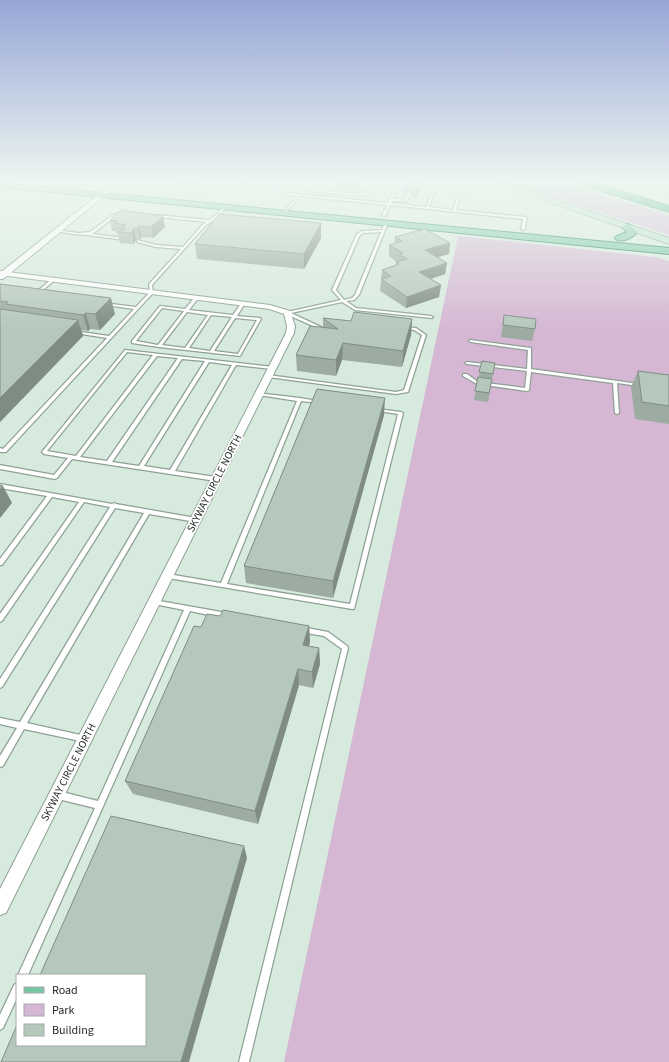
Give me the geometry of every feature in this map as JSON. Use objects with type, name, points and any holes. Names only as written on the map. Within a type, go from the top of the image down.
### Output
[{"type":"main road","points":[[511,233],[669,251]]},
{"type":"main road","points":[[561,233],[669,242]]},
{"type":"main road","points":[[620,238],[631,233]]},
{"type":"main road","points":[[643,233],[669,242]]},
{"type":"main road","points":[[652,233],[669,236]]},
{"type":"main road","points":[[627,247],[669,254]]},
{"type":"street","points":[[2,274],[54,233]]},
{"type":"street","points":[[2,274],[54,279],[243,303],[270,307],[287,313]]},
{"type":"street","name":"SKYWAY CIRCLE NORTH","points":[[0,907],[290,333],[291,326],[287,313]]},
{"type":"lane","points":[[71,233],[124,240]]},
{"type":"lane","points":[[85,234],[92,233]]},
{"type":"lane","points":[[0,450],[4,450],[152,292],[150,285],[197,233]]},
{"type":"lane","points":[[361,233],[359,234],[334,290],[343,301],[355,309],[431,318]]},
{"type":"lane","points":[[287,313],[353,299],[357,295],[380,233]]},
{"type":"lane","points":[[138,241],[156,246],[184,248]]},
{"type":"lane","points":[[46,296],[40,294],[41,290],[54,279]]},
{"type":"lane","points":[[159,346],[197,297]]},
{"type":"lane","points":[[211,352],[233,316],[243,303]]},
{"type":"lane","points":[[100,304],[136,308]]},
{"type":"lane","points":[[161,308],[210,314],[259,319],[239,355],[133,342],[161,308]]},
{"type":"lane","points":[[287,313],[326,331]]},
{"type":"lane","points":[[186,349],[210,314]]},
{"type":"lane","points":[[216,479],[74,458],[44,452],[126,351],[234,364],[270,372],[396,393],[406,391],[424,335],[415,329],[399,327]]},
{"type":"lane","points":[[71,331],[109,337]]},
{"type":"lane","points":[[465,375],[477,384],[527,390],[530,349],[471,341]]},
{"type":"lane","points":[[0,467],[55,477],[74,458],[155,355]]},
{"type":"lane","points":[[108,463],[180,358]]},
{"type":"lane","points":[[140,468],[207,361]]},
{"type":"lane","points":[[467,362],[646,386]]},
{"type":"lane","points":[[172,472],[234,364]]},
{"type":"lane","points":[[614,382],[617,413]]},
{"type":"lane","points":[[259,394],[323,402]]},
{"type":"lane","points":[[223,585],[300,400]]},
{"type":"lane","points":[[168,576],[352,607],[401,413],[370,408]]},
{"type":"lane","points":[[0,486],[196,520]]},
{"type":"lane","points":[[0,563],[51,495]]},
{"type":"lane","points":[[0,619],[83,500]]},
{"type":"lane","points":[[0,685],[114,506]]},
{"type":"lane","points":[[0,763],[148,511]]},
{"type":"lane","points":[[154,602],[234,617]]},
{"type":"lane","points":[[23,974],[188,608]]},
{"type":"lane","points":[[244,1062],[344,648],[326,634],[295,628]]},
{"type":"lane","points":[[0,721],[85,739]]},
{"type":"lane","points":[[57,795],[100,805]]},
{"type":"lane","points":[[0,1025],[16,990]]},
{"type":"green space","points":[[458,236],[655,257],[669,261],[669,1062],[284,1062]]},
{"type":"building","points":[[204,233],[316,233],[304,254],[195,244]]},
{"type":"building","points":[[412,233],[431,233],[450,243],[425,250],[447,263],[419,272],[441,285],[407,297],[381,279],[391,276],[382,270],[399,264],[396,262],[407,259],[400,254],[403,253],[389,245],[402,241],[395,237]]},
{"type":"building","points":[[0,284],[111,298],[95,314],[86,313],[83,315],[6,304],[8,302],[0,301]]},
{"type":"building","points":[[0,309],[78,320],[0,398]]},
{"type":"building","points":[[354,312],[412,319],[403,351],[343,343],[336,360],[296,355],[310,326],[338,329],[323,318],[351,321]]},
{"type":"building","points":[[504,315],[536,319],[535,329],[503,325]]},
{"type":"building","points":[[482,361],[495,363],[493,374],[479,372]]},
{"type":"building","points":[[638,371],[669,375],[669,406],[642,402]]},
{"type":"building","points":[[478,377],[492,379],[489,393],[475,391]]},
{"type":"building","points":[[317,389],[385,398],[333,581],[244,566]]},
{"type":"building","points":[[223,610],[309,626],[303,645],[319,648],[312,672],[298,669],[255,811],[125,781],[194,626],[201,627],[207,614],[220,616]]},
{"type":"building","points":[[111,816],[244,846],[181,1062],[1,1062],[16,1027],[16,1046],[146,1046],[146,974],[40,974]]}]
